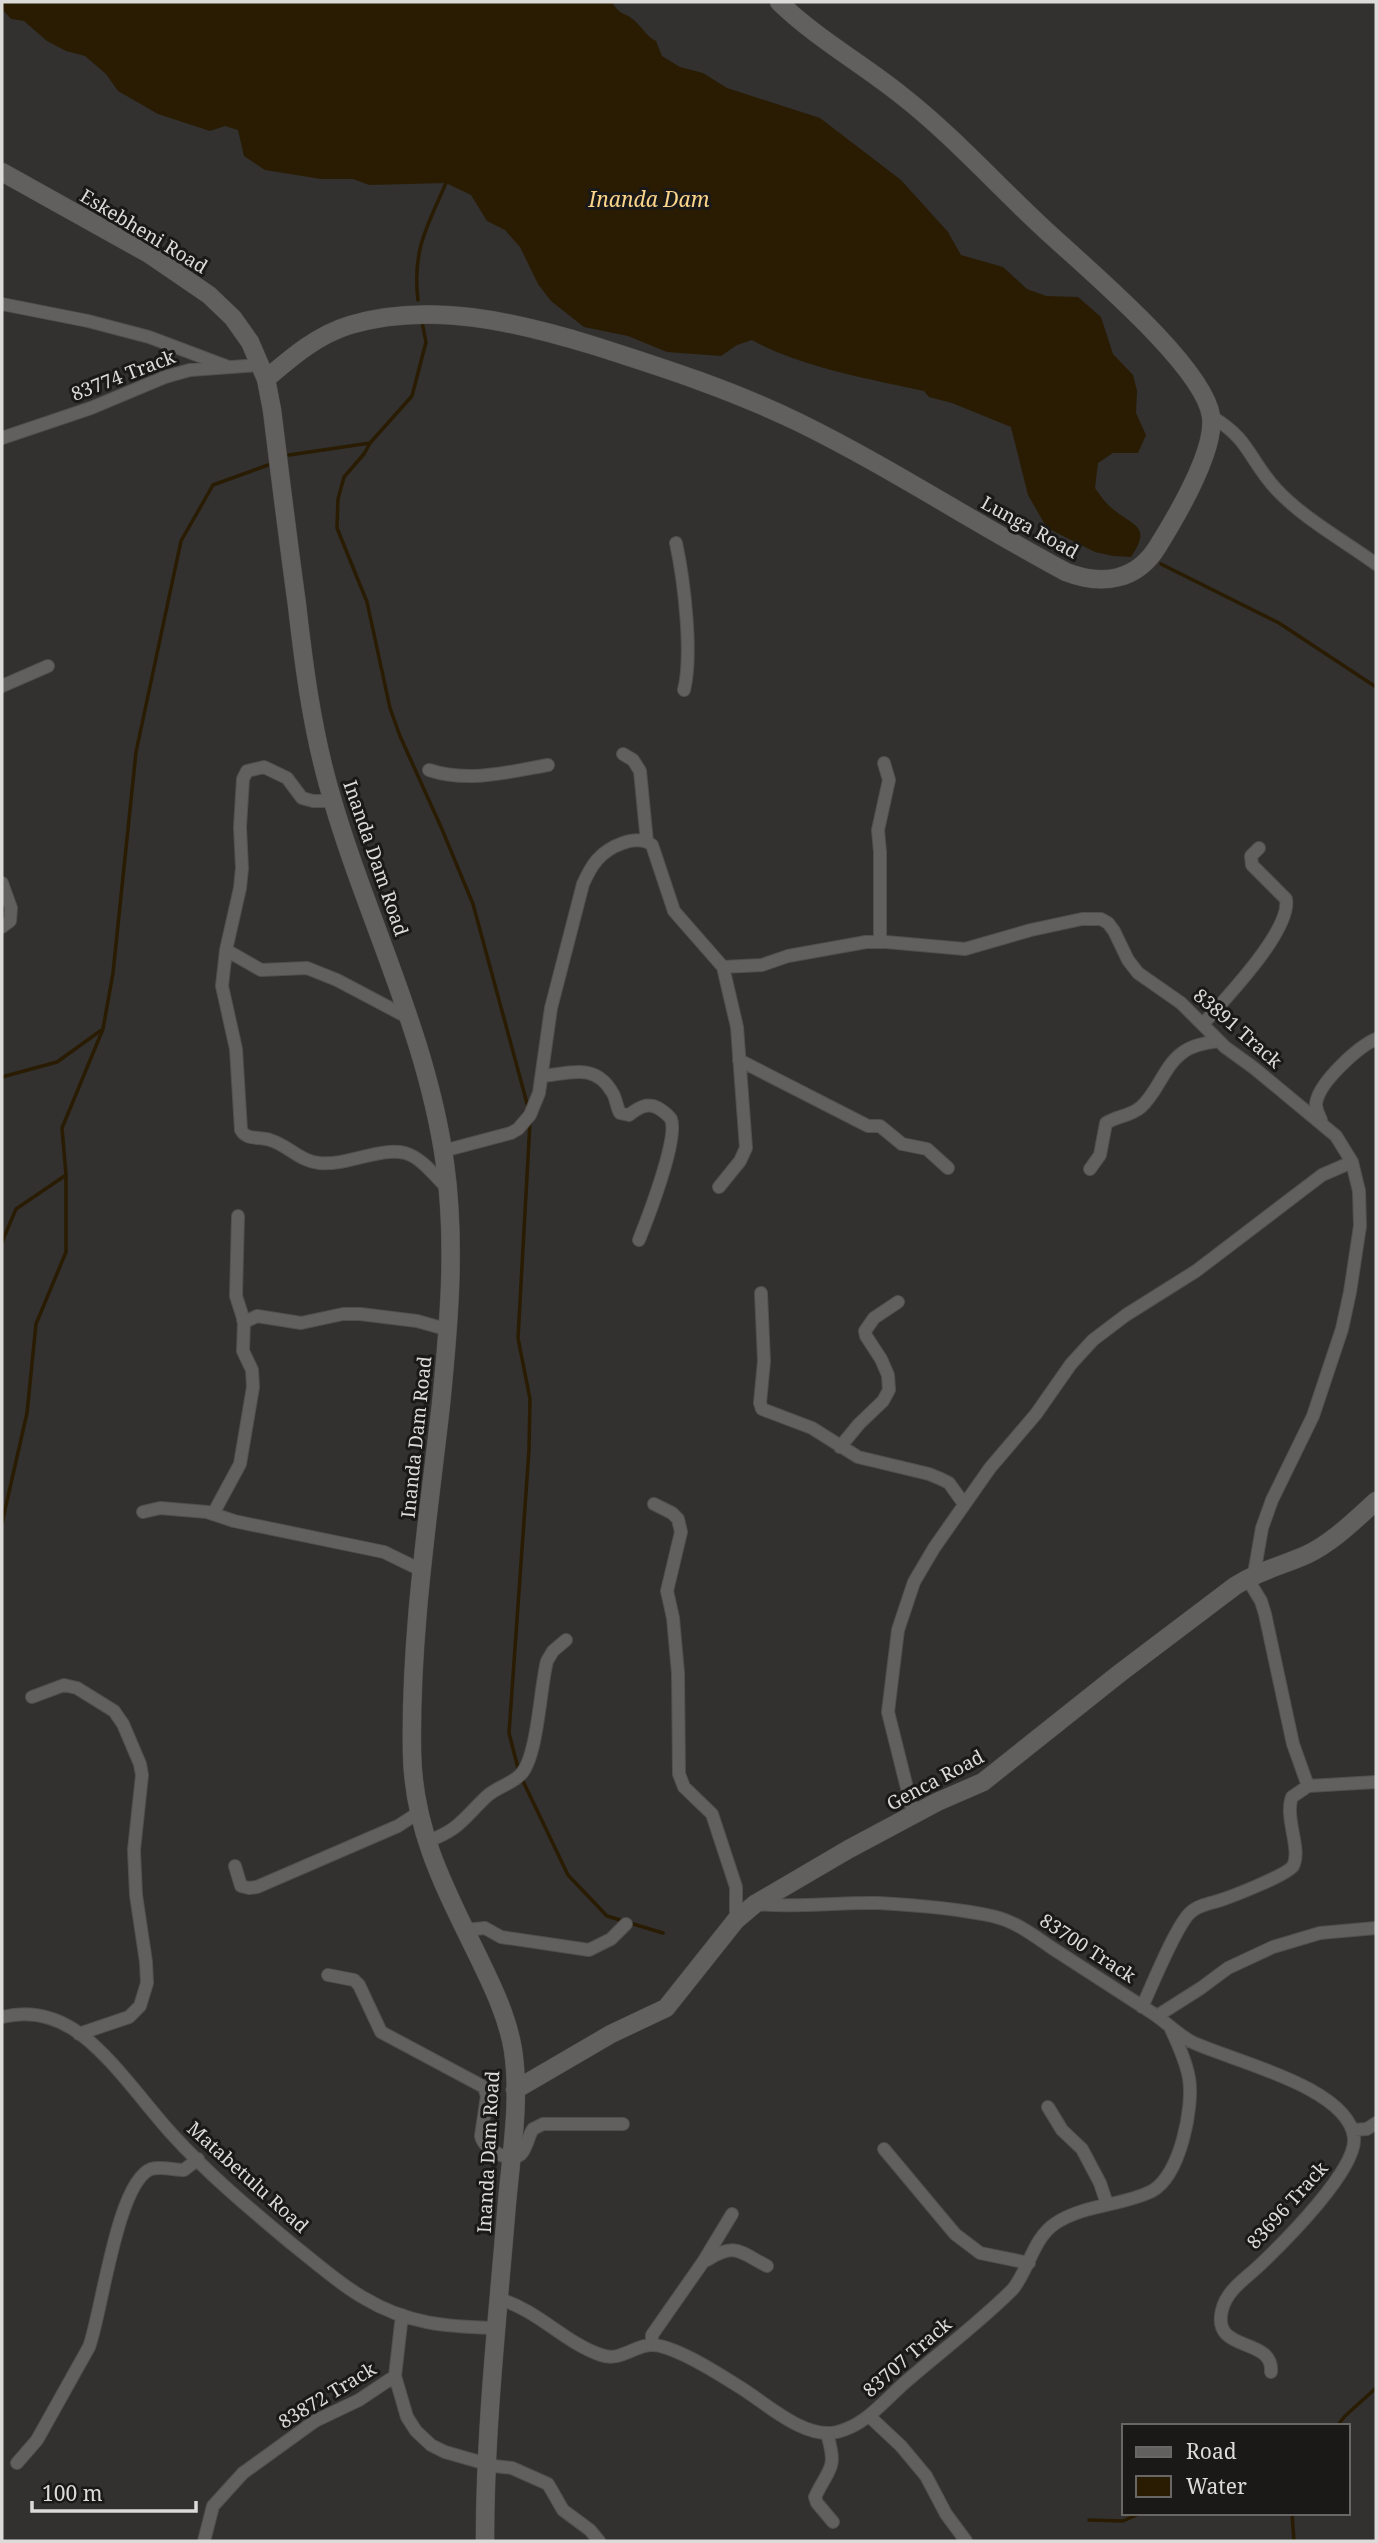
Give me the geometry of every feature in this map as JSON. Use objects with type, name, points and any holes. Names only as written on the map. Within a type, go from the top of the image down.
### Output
[{"type":"street","points":[[779,2],[825,41],[900,93],[951,137],[1039,225],[1115,294],[1194,379],[1208,403],[1212,417],[1240,437],[1266,477],[1290,501],[1376,564]]},
{"type":"street","name":"Eskebheni Road","points":[[2,172],[184,276],[233,318],[250,342]]},
{"type":"street","points":[[2,304],[88,321],[149,337],[229,367]]},
{"type":"street","name":"Lunga Road","points":[[264,372],[316,340],[349,325],[374,319],[408,315],[487,318],[561,336],[704,381],[798,422],[1066,572],[1098,581],[1130,575],[1154,554],[1193,483],[1207,449],[1212,417]]},
{"type":"street","name":"Inanda Dam Road","points":[[250,342],[264,372],[311,713],[333,801],[424,1065],[443,1151],[447,1188],[450,1220],[449,1330],[412,1688],[412,1758],[418,1813],[426,1842],[440,1879],[497,1996],[513,2051],[515,2090],[511,2157],[485,2463],[485,2541]]},
{"type":"street","name":"83774 Track","points":[[2,438],[190,370],[229,367],[264,372]]},
{"type":"street","points":[[676,543],[685,616],[687,676],[684,690]]},
{"type":"street","points":[[2,686],[48,666]]},
{"type":"street","points":[[623,754],[633,760],[640,771],[647,842],[655,853],[674,911],[723,967],[737,1027],[746,1148],[740,1161],[719,1187]]},
{"type":"street","points":[[880,942],[878,830],[889,780],[884,763]]},
{"type":"street","points":[[429,770],[440,774],[473,776],[548,765]]},
{"type":"street","points":[[333,801],[302,798],[287,778],[270,768],[258,767],[247,771],[243,779],[240,888],[226,950],[222,986],[236,1049],[242,1134],[248,1138],[274,1141],[303,1160],[320,1163],[338,1163],[374,1155],[405,1153],[415,1158],[447,1188]]},
{"type":"street","points":[[443,1151],[518,1129],[530,1115],[543,1076],[551,1008],[583,884],[589,871],[603,854],[635,840],[647,842]]},
{"type":"street","points":[[1203,1024],[1237,986],[1275,936],[1286,911],[1286,899],[1252,865],[1251,856],[1259,848]]},
{"type":"street","points":[[2,883],[11,915],[10,921],[2,927]]},
{"type":"street","name":"83891 Track","points":[[723,967],[762,965],[788,956],[848,944],[880,942],[965,949],[1031,930],[1082,919],[1101,919],[1114,931],[1128,960],[1138,972],[1181,1003],[1219,1041],[1326,1127],[1344,1146],[1352,1162],[1359,1191],[1360,1226],[1342,1329],[1308,1426],[1272,1500],[1250,1576]]},
{"type":"street","points":[[226,950],[261,970],[307,968],[337,980],[409,1018]]},
{"type":"street","points":[[1326,1127],[1317,1110],[1319,1095],[1353,1053],[1376,1040]]},
{"type":"street","points":[[1090,1169],[1100,1155],[1106,1123],[1135,1112],[1144,1104],[1175,1059],[1183,1052],[1219,1041]]},
{"type":"street","points":[[739,1060],[868,1126],[880,1126],[902,1144],[927,1149],[948,1168]]},
{"type":"street","points":[[543,1076],[594,1073],[612,1091],[620,1113],[629,1115],[639,1107],[652,1106],[666,1113],[671,1119],[665,1166],[639,1240]]},
{"type":"street","points":[[914,1816],[888,1712],[898,1630],[914,1582],[934,1548],[990,1468],[1035,1414],[1070,1364],[1093,1340],[1126,1315],[1196,1271],[1322,1175],[1352,1162]]},
{"type":"street","points":[[213,1514],[240,1464],[253,1387],[252,1370],[243,1351],[243,1320],[236,1296],[238,1216]]},
{"type":"street","points":[[761,1293],[764,1361],[761,1408],[811,1428],[858,1457],[941,1479],[948,1483],[964,1504]]},
{"type":"street","points":[[840,1447],[883,1401],[889,1390],[888,1375],[865,1331],[874,1318],[898,1303]]},
{"type":"street","points":[[243,1320],[257,1316],[301,1323],[343,1314],[360,1314],[417,1321],[449,1330]]},
{"type":"street","name":"Genca Road","points":[[515,2090],[611,2034],[666,2008],[736,1920],[755,1904],[937,1802],[983,1782],[1111,1680],[1250,1576],[1306,1555],[1325,1544],[1376,1501]]},
{"type":"street","points":[[654,1504],[678,1518],[681,1532],[667,1591],[673,1618],[678,1673],[679,1774],[684,1787],[712,1814],[736,1886],[736,1920]]},
{"type":"street","points":[[142,1512],[160,1508],[213,1514],[234,1521],[384,1552],[423,1570]]},
{"type":"street","points":[[1250,1576],[1265,1614],[1293,1744],[1308,1786]]},
{"type":"street","points":[[426,1842],[455,1830],[491,1792],[520,1775],[531,1752],[547,1661],[553,1651],[566,1640]]},
{"type":"street","points":[[32,1697],[64,1685],[77,1688],[114,1711],[123,1724],[140,1763],[142,1775],[134,1850],[138,1921],[146,1962],[144,1994],[135,2013],[129,2017],[79,2034]]},
{"type":"street","points":[[1142,2007],[1180,1928],[1191,1912],[1252,1888],[1293,1866],[1295,1854],[1289,1814],[1290,1802],[1298,1792],[1308,1786],[1376,1782]]},
{"type":"street","points":[[235,1866],[241,1886],[257,1887],[398,1826],[418,1813]]},
{"type":"street","name":"83700 Track","points":[[755,1904],[776,1906],[876,1903],[952,1909],[995,1917],[1015,1924],[1157,2016]]},
{"type":"street","points":[[465,1930],[485,1928],[501,1937],[589,1950],[611,1939],[626,1924]]},
{"type":"street","points":[[1376,1928],[1320,1933],[1273,1947],[1234,1964],[1157,2016],[1191,2041],[1310,2088],[1341,2112],[1353,2130],[1367,2129],[1376,2123]]},
{"type":"street","points":[[328,1975],[354,1980],[359,1985],[381,2032],[484,2087],[487,2096],[482,2142],[489,2150],[511,2157],[521,2154],[533,2129],[543,2124],[623,2124]]},
{"type":"street","name":"Matabetulu Road","points":[[2,2017],[45,2015],[79,2034],[107,2060],[173,2135],[247,2206],[362,2298],[426,2324],[496,2328]]},
{"type":"street","name":"83707 Track","points":[[827,2434],[844,2430],[869,2416],[896,2389],[1006,2295],[1023,2276],[1035,2246],[1055,2224],[1067,2217],[1152,2191],[1161,2184],[1175,2160],[1185,2132],[1190,2092],[1185,2063],[1170,2028]]},
{"type":"street","points":[[1048,2107],[1062,2130],[1082,2149],[1100,2183],[1107,2204]]},
{"type":"street","name":"83696 Track","points":[[1271,2372],[1271,2364],[1264,2354],[1225,2334],[1220,2324],[1222,2308],[1232,2291],[1262,2263],[1331,2188],[1353,2150],[1353,2130]]},
{"type":"street","points":[[884,2149],[955,2234],[980,2253],[1029,2263]]},
{"type":"street","points":[[17,2463],[37,2440],[89,2347],[95,2331],[112,2248],[126,2204],[136,2183],[153,2168],[184,2171],[198,2159]]},
{"type":"street","points":[[652,2345],[652,2335],[704,2262],[732,2214]]},
{"type":"street","points":[[704,2262],[722,2250],[734,2249],[767,2266]]},
{"type":"street","points":[[499,2299],[529,2312],[604,2356],[624,2356],[652,2345],[675,2351],[741,2388],[773,2411],[798,2424],[827,2434],[832,2451],[832,2464],[815,2497],[833,2522]]},
{"type":"street","points":[[402,2315],[395,2376],[407,2417],[416,2431],[431,2445],[445,2452],[512,2468],[548,2484],[563,2510],[590,2530],[599,2541]]},
{"type":"street","name":"83872 Track","points":[[204,2541],[213,2506],[243,2473],[315,2421],[359,2400],[395,2376]]},
{"type":"street","points":[[869,2416],[901,2446],[926,2476],[946,2514],[966,2541]]},
{"type":"water","name":"Inanda Dam","points":[[2,2],[612,2],[656,41],[662,56],[680,67],[703,73],[727,88],[820,118],[901,180],[948,232],[961,255],[1003,267],[1027,289],[1046,296],[1078,297],[1101,317],[1113,354],[1133,375],[1137,391],[1136,413],[1146,435],[1138,453],[1113,453],[1098,463],[1095,488],[1111,508],[1138,529],[1140,539],[1137,547],[1131,557],[1113,556],[1095,552],[1047,528],[1028,495],[1011,427],[952,403],[929,397],[924,391],[812,365],[752,340],[737,345],[721,356],[667,352],[628,336],[584,327],[551,301],[538,284],[520,247],[505,230],[487,221],[471,195],[446,183],[369,185],[353,179],[321,179],[265,170],[244,156],[238,130],[225,126],[210,131],[158,114],[118,91],[106,74],[85,56],[66,51],[47,41],[24,21],[11,19],[2,9]]},
{"type":"waterway","points":[[418,300],[419,253],[427,226],[446,183]]},
{"type":"waterway","points":[[289,455],[370,443],[412,396],[426,342],[422,322]]},
{"type":"waterway","points":[[370,443],[344,477],[338,499],[337,528],[367,602],[390,708],[400,736],[473,904],[528,1107]]},
{"type":"waterway","points":[[2,1523],[27,1413],[36,1324],[66,1252],[66,1175],[62,1128],[103,1029],[113,973],[136,752],[181,541],[213,485],[268,465]]},
{"type":"waterway","points":[[1161,564],[1279,623],[1376,687]]},
{"type":"waterway","points":[[2,1077],[57,1062],[103,1029]]},
{"type":"waterway","points":[[519,1772],[509,1733],[529,1450],[530,1399],[518,1338],[530,1122]]},
{"type":"waterway","points":[[2,1242],[16,1209],[66,1175]]},
{"type":"waterway","points":[[522,1779],[568,1875],[607,1916],[663,1933]]},
{"type":"waterway","points":[[1339,2424],[1376,2388]]},
{"type":"waterway","points":[[1089,2520],[1123,2521],[1136,2515]]},
{"type":"waterway","points":[[1292,2515],[1294,2541]]}]
